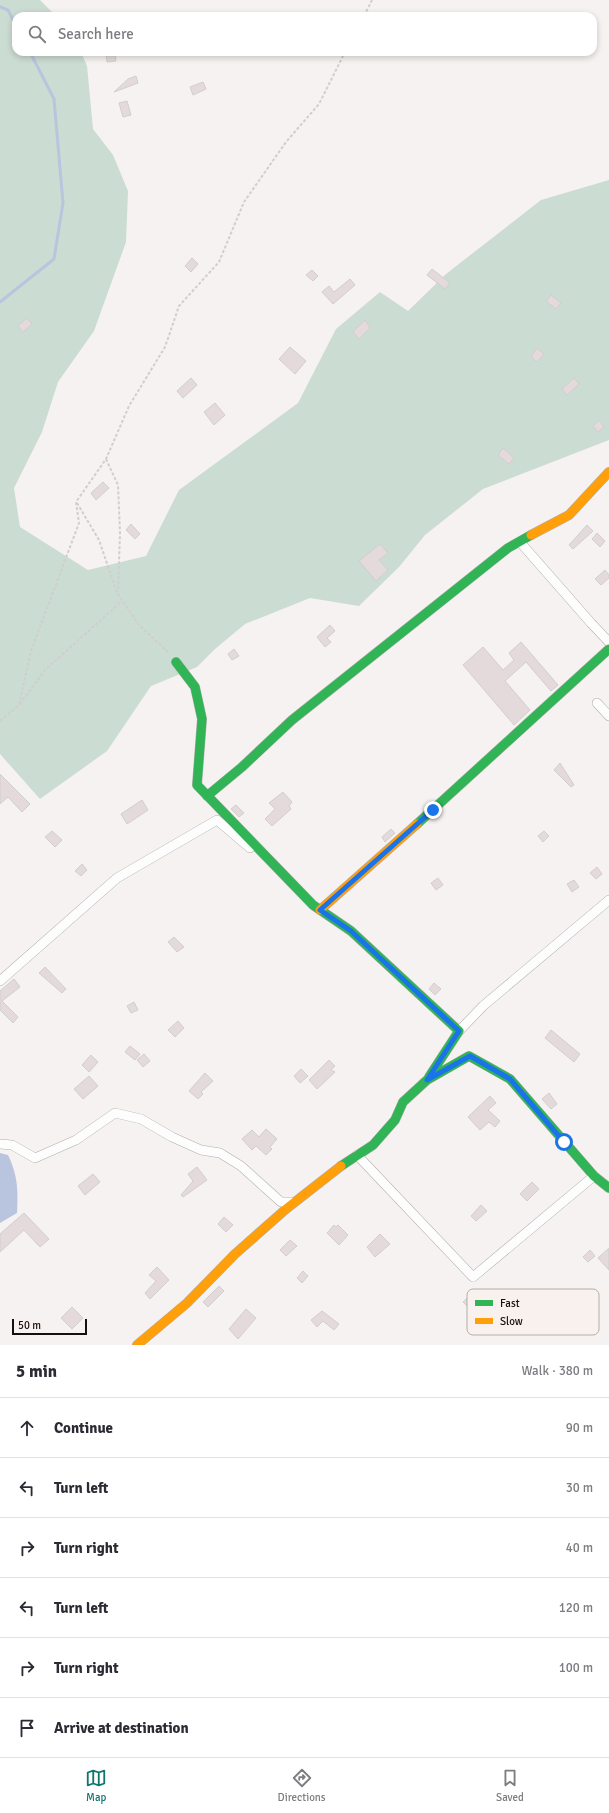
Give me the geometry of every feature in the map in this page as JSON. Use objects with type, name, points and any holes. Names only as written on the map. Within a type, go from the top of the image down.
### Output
[{"type":"street","points":[[207,796],[242,767],[292,720],[508,548],[569,515],[609,472]]},
{"type":"street","points":[[520,542],[609,642]]},
{"type":"street","points":[[320,910],[433,810],[609,649]]},
{"type":"street","points":[[176,662],[195,687],[202,719],[197,785],[313,905],[351,931],[459,1031]]},
{"type":"street","points":[[597,703],[609,716]]},
{"type":"street","points":[[0,981],[118,878],[217,820],[340,922]]},
{"type":"street","points":[[427,1080],[459,1031],[483,1006],[609,900]]},
{"type":"street","points":[[137,1345],[187,1302],[235,1254],[286,1209],[372,1145],[395,1120],[403,1102],[427,1080],[470,1056],[510,1079],[594,1176],[609,1188]]},
{"type":"street","points":[[0,1144],[12,1145],[35,1158],[76,1140],[115,1113],[141,1119],[172,1137],[201,1150],[220,1153],[241,1166],[281,1202],[291,1202]]},
{"type":"street","points":[[357,1155],[473,1277],[594,1176]]},
{"type":"path","points":[[366,12],[372,0]]},
{"type":"path","points":[[19,705],[31,651],[79,523],[76,502],[106,459],[129,406],[165,347],[179,306],[219,262],[244,202],[286,142],[319,104],[344,56]]},
{"type":"path","points":[[106,459],[118,486],[120,534],[118,593]]},
{"type":"path","points":[[76,502],[99,540],[118,593],[139,625],[166,649],[176,662]]},
{"type":"path","points":[[0,720],[19,705],[45,670],[123,601]]},
{"type":"green space","points":[[0,0],[40,0],[52,12],[12,12],[12,56],[83,56],[87,66],[93,129],[113,155],[128,191],[126,242],[94,331],[58,382],[42,432],[14,488],[20,527],[88,570],[146,556],[179,490],[298,403],[336,329],[380,292],[408,311],[446,274],[541,200],[609,180],[609,440],[483,489],[425,535],[399,567],[359,606],[310,598],[245,624],[215,649],[197,667],[151,686],[107,751],[40,799],[0,754]]},
{"type":"water","points":[[0,1153],[8,1155],[16,1177],[17,1213],[0,1223]]},
{"type":"building","points":[[106,56],[115,56],[116,61],[107,62]]},
{"type":"building","points":[[136,76],[138,83],[114,92],[128,79]]},
{"type":"building","points":[[203,82],[206,89],[193,95],[190,87]]},
{"type":"building","points":[[127,101],[131,115],[123,117],[119,103]]},
{"type":"building","points":[[192,258],[198,264],[191,272],[185,266]]},
{"type":"building","points":[[432,269],[450,283],[445,289],[427,275]]},
{"type":"building","points":[[312,270],[318,276],[313,281],[306,275]]},
{"type":"building","points":[[350,279],[355,285],[333,304],[322,292],[329,286],[334,292]]},
{"type":"building","points":[[551,295],[561,303],[556,309],[546,301]]},
{"type":"building","points":[[27,318],[32,324],[23,332],[18,326]]},
{"type":"building","points":[[365,320],[370,328],[359,339],[353,332]]},
{"type":"building","points":[[290,347],[306,361],[295,374],[279,359]]},
{"type":"building","points":[[537,348],[544,354],[537,362],[531,357]]},
{"type":"building","points":[[191,378],[197,385],[183,398],[177,391]]},
{"type":"building","points":[[574,378],[579,384],[567,395],[562,389]]},
{"type":"building","points":[[215,403],[225,415],[214,425],[204,412]]},
{"type":"building","points":[[599,420],[604,427],[598,432],[593,426]]},
{"type":"building","points":[[503,448],[514,458],[509,464],[498,455]]},
{"type":"building","points":[[103,482],[109,488],[96,500],[91,493]]},
{"type":"building","points":[[131,524],[140,534],[135,539],[126,530]]},
{"type":"building","points":[[587,525],[593,531],[573,549],[569,545]]},
{"type":"building","points":[[597,533],[605,541],[600,547],[592,539]]},
{"type":"building","points":[[380,544],[388,553],[379,560],[388,570],[376,581],[359,561]]},
{"type":"building","points":[[605,570],[609,575],[609,578],[601,585],[595,579]]},
{"type":"building","points":[[330,625],[335,631],[327,638],[331,642],[325,647],[317,637]]},
{"type":"building","points":[[521,642],[558,685],[551,691],[526,662],[505,681],[530,710],[514,725],[463,665],[483,647],[503,670],[514,660],[509,653]]},
{"type":"building","points":[[234,649],[239,656],[232,660],[228,654]]},
{"type":"building","points":[[560,763],[574,785],[571,787],[554,770]]},
{"type":"building","points":[[0,774],[30,804],[22,812],[8,797],[0,804]]},
{"type":"building","points":[[283,792],[292,802],[289,806],[291,809],[272,826],[265,819],[275,809],[269,803]]},
{"type":"building","points":[[142,800],[148,810],[127,824],[121,814]]},
{"type":"building","points":[[236,805],[244,813],[239,817],[231,809]]},
{"type":"building","points":[[391,829],[395,833],[385,842],[382,837]]},
{"type":"building","points":[[52,831],[62,840],[55,847],[45,837]]},
{"type":"building","points":[[544,831],[549,836],[543,842],[538,836]]},
{"type":"building","points":[[82,864],[87,870],[81,876],[75,871]]},
{"type":"building","points":[[597,867],[602,874],[596,879],[590,873]]},
{"type":"building","points":[[438,878],[443,885],[436,890],[431,883]]},
{"type":"building","points":[[574,880],[579,887],[572,892],[567,884]]},
{"type":"building","points":[[174,937],[184,947],[177,952],[168,942]]},
{"type":"building","points":[[45,967],[66,989],[62,993],[39,973]]},
{"type":"building","points":[[14,979],[20,987],[2,1001],[18,1017],[13,1023],[0,1010],[0,991]]},
{"type":"building","points":[[434,983],[441,989],[435,995],[429,989]]},
{"type":"building","points":[[134,1002],[138,1010],[131,1013],[127,1006]]},
{"type":"building","points":[[178,1021],[184,1028],[175,1037],[168,1030]]},
{"type":"building","points":[[551,1030],[580,1054],[574,1062],[545,1038]]},
{"type":"building","points":[[130,1046],[140,1054],[135,1060],[125,1052]]},
{"type":"building","points":[[144,1054],[150,1061],[143,1067],[137,1060]]},
{"type":"building","points":[[91,1055],[98,1062],[89,1072],[82,1065]]},
{"type":"building","points":[[329,1060],[335,1066],[331,1070],[335,1072],[317,1089],[309,1080]]},
{"type":"building","points":[[301,1069],[308,1076],[300,1083],[294,1076]]},
{"type":"building","points":[[205,1073],[213,1081],[201,1092],[203,1094],[198,1099],[189,1091]]},
{"type":"building","points":[[89,1076],[98,1086],[83,1099],[74,1089]]},
{"type":"building","points":[[549,1093],[557,1104],[551,1109],[542,1099]]},
{"type":"building","points":[[490,1096],[496,1103],[488,1110],[500,1121],[495,1127],[489,1122],[480,1130],[468,1117]]},
{"type":"building","points":[[266,1129],[277,1139],[270,1147],[272,1149],[266,1155],[256,1146],[252,1150],[242,1139],[252,1130],[259,1137]]},
{"type":"building","points":[[197,1167],[207,1180],[183,1197],[181,1195],[193,1181],[188,1174]]},
{"type":"building","points":[[93,1174],[100,1182],[85,1195],[78,1186]]},
{"type":"building","points":[[532,1182],[539,1189],[527,1201],[520,1194]]},
{"type":"building","points":[[481,1205],[487,1211],[476,1221],[471,1216]]},
{"type":"building","points":[[24,1213],[49,1239],[40,1247],[24,1230],[0,1252],[0,1234]]},
{"type":"building","points":[[224,1217],[233,1225],[226,1232],[218,1224]]},
{"type":"building","points":[[334,1225],[336,1227],[338,1225],[348,1235],[339,1245],[327,1233]]},
{"type":"building","points":[[380,1234],[390,1244],[375,1257],[367,1247]]},
{"type":"building","points":[[290,1240],[297,1246],[286,1256],[280,1250]]},
{"type":"building","points":[[609,1248],[609,1270],[598,1258]]},
{"type":"building","points":[[590,1250],[595,1256],[588,1262],[583,1257]]},
{"type":"building","points":[[157,1267],[169,1280],[150,1299],[145,1293],[156,1281],[149,1275]]},
{"type":"building","points":[[303,1271],[308,1276],[302,1283],[297,1278]]},
{"type":"building","points":[[219,1286],[224,1291],[208,1307],[203,1302]]},
{"type":"building","points":[[467,1298],[467,1306],[463,1302]]},
{"type":"building","points":[[72,1307],[83,1318],[72,1329],[61,1318]]},
{"type":"building","points":[[246,1309],[256,1318],[238,1339],[229,1329]]},
{"type":"building","points":[[322,1311],[339,1324],[334,1330],[323,1321],[317,1327],[311,1320]]},
{"type":"waterway","points":[[0,7],[8,10],[12,18]]},
{"type":"waterway","points":[[0,302],[54,259],[63,203],[54,99],[32,56]]},
{"type":"traffic: fast","points":[[207,796],[242,767],[292,720],[508,548],[531,535]]},
{"type":"traffic: fast","points":[[417,824],[609,649]]},
{"type":"traffic: fast","points":[[176,662],[195,687],[202,719],[197,785],[313,905],[351,931],[459,1031],[429,1077]]},
{"type":"traffic: fast","points":[[341,1166],[373,1145],[395,1120],[403,1102],[427,1080],[469,1056],[510,1079],[594,1176],[609,1188]]},
{"type":"traffic: slow","points":[[531,535],[569,515],[609,472]]},
{"type":"traffic: slow","points":[[320,910],[417,824]]},
{"type":"traffic: slow","points":[[137,1345],[187,1303],[235,1254],[286,1209],[341,1166]]},
{"type":"route","points":[[433,810],[320,910],[351,931],[459,1031],[427,1080],[470,1056],[510,1079],[564,1142]]}]
